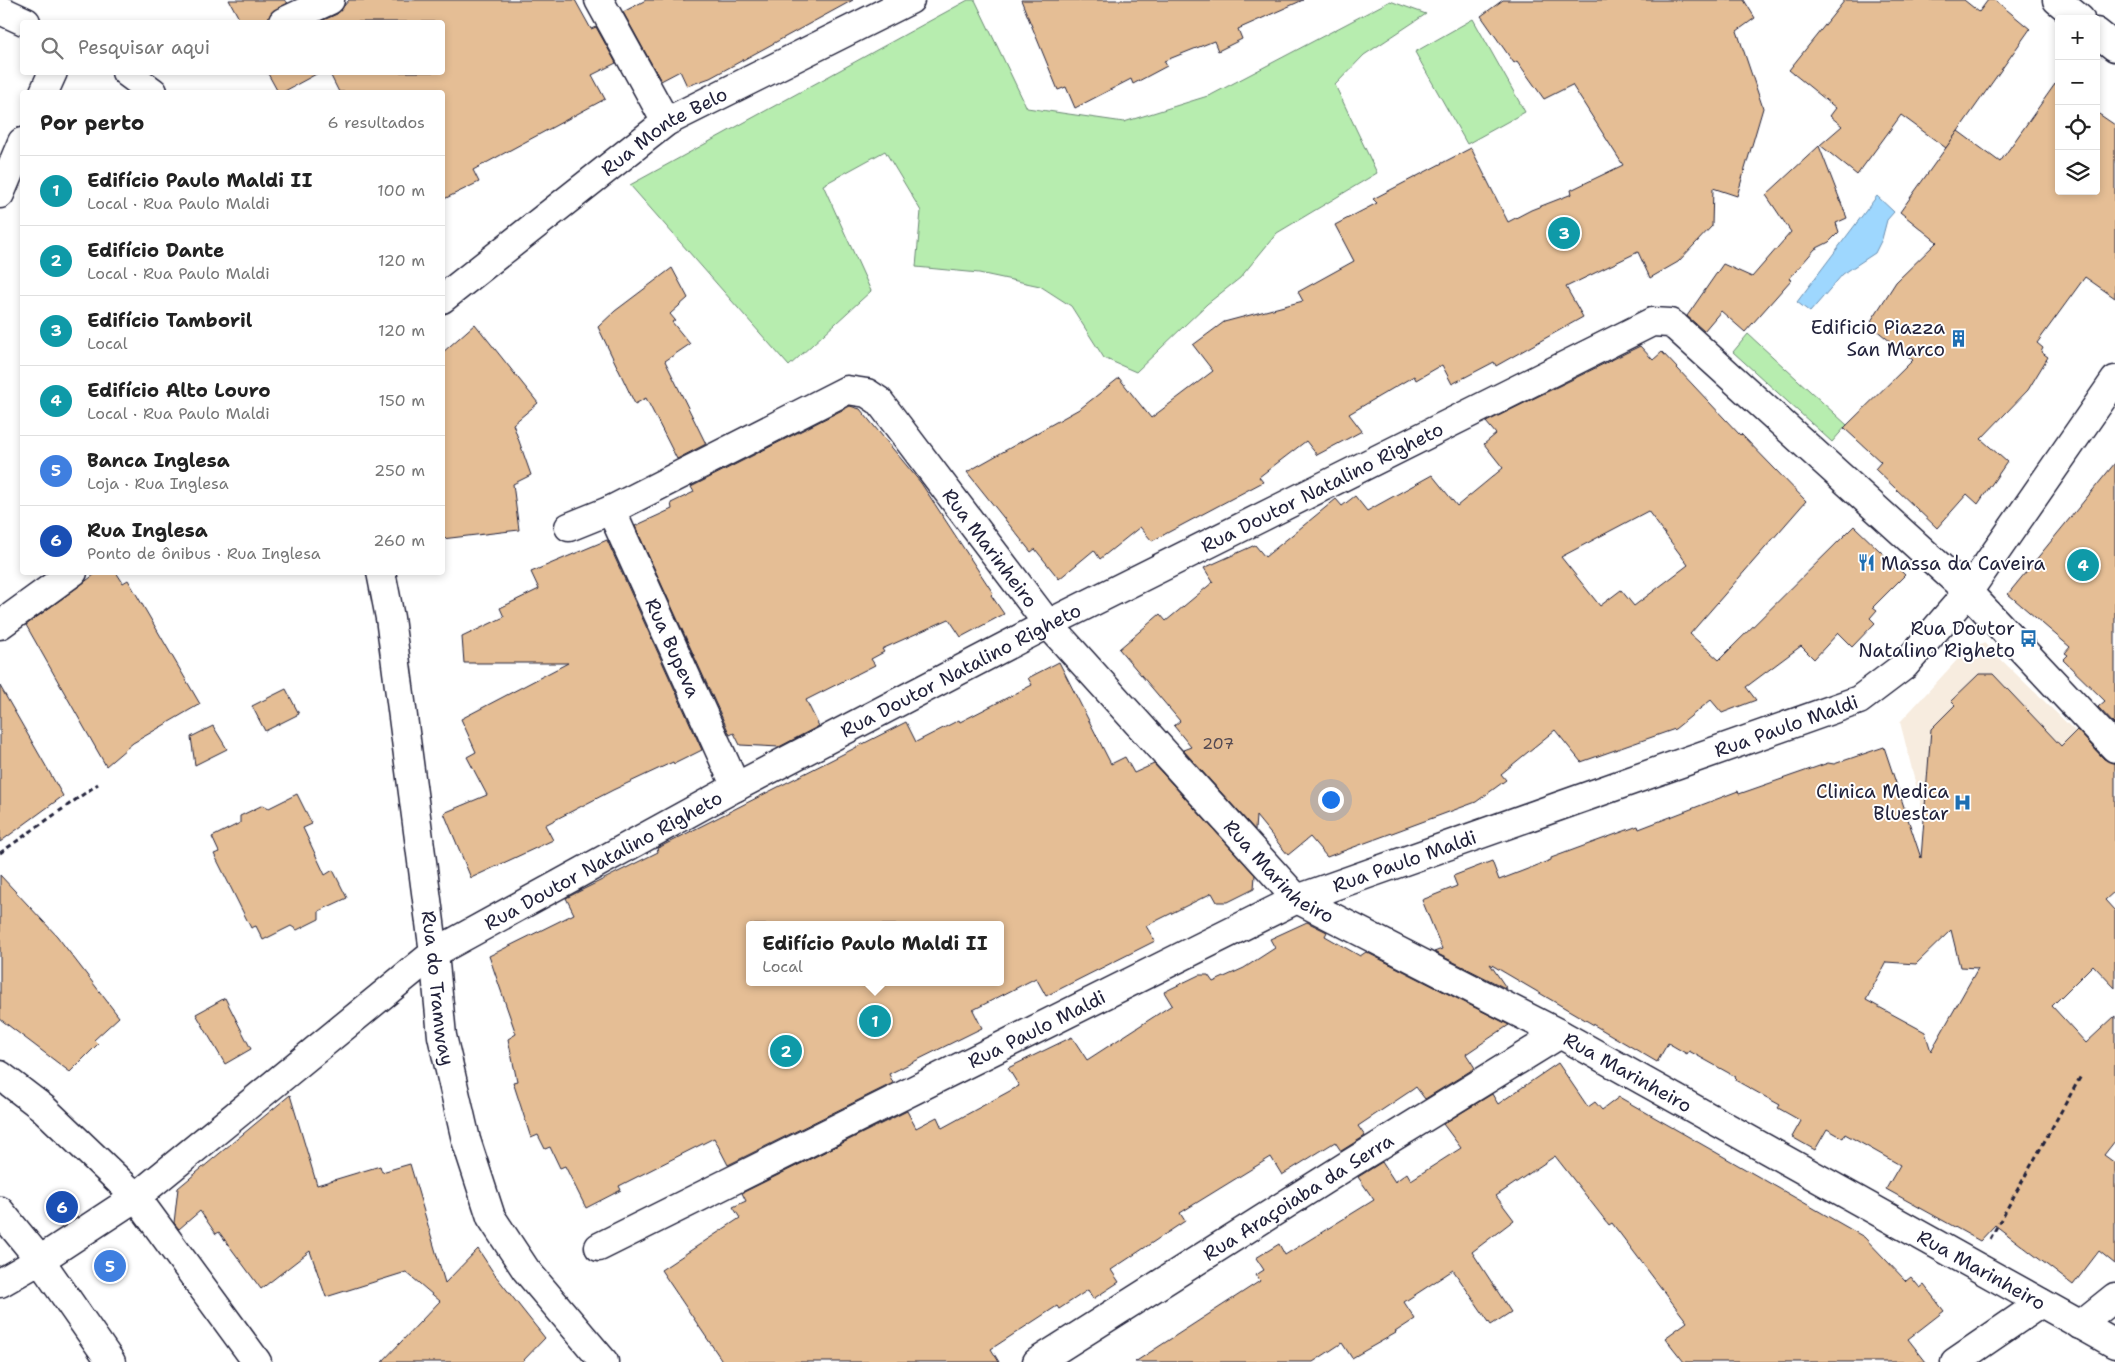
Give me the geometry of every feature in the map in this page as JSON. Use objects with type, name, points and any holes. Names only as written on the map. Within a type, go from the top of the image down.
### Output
[{"type":"street","points":[[287,20],[330,0]]},
{"type":"street","points":[[599,0],[666,122]]},
{"type":"street","name":"Rua Monte Belo","points":[[445,297],[666,122],[910,0]]},
{"type":"street","points":[[2057,0],[2075,15]]},
{"type":"street","points":[[0,10],[22,20]]},
{"type":"street","points":[[2100,35],[2115,47]]},
{"type":"street","points":[[45,90],[52,75]]},
{"type":"street","points":[[130,75],[150,90]]},
{"type":"street","points":[[0,194],[20,147]]},
{"type":"street","name":"Rua Doutor Natalino Righeto","points":[[0,1283],[40,1260],[136,1197],[434,953],[736,787],[1048,624],[1652,322],[1670,323],[1676,327],[1968,592],[2115,748]]},
{"type":"street","name":"Rua Paulo Maldi","points":[[599,1247],[1297,899],[1859,700],[1904,666],[1968,592],[2115,380]]},
{"type":"street","name":"Rua Marinheiro","points":[[569,527],[611,510],[847,390],[867,393],[879,401],[1048,624],[1297,899],[1560,1034],[2115,1344]]},
{"type":"street","name":"Rua Bupeva","points":[[611,510],[736,787]]},
{"type":"street","points":[[0,625],[69,575]]},
{"type":"street","name":"Rua do Tramway","points":[[382,575],[390,618],[434,953],[442,1036],[466,1140],[491,1217],[526,1270],[604,1362]]},
{"type":"street","name":"Rua Araçoiaba da Serra","points":[[1037,1362],[1351,1163],[1560,1034]]},
{"type":"street","points":[[0,1075],[44,1108],[136,1197],[257,1362]]},
{"type":"street","points":[[0,1211],[40,1260],[110,1362]]},
{"type":"street","points":[[2080,1324],[2115,1297]]},
{"type":"street","points":[[1955,1362],[2041,1303]]},
{"type":"path","points":[[0,853],[98,784]]},
{"type":"path","points":[[1976,1266],[2082,1074]]},
{"type":"shaded area","name":"Clinica Medica Bluestar","points":[[1984,643],[2075,731],[1938,872],[1900,722],[1969,647]]},
{"type":"green space","points":[[968,0],[975,0],[1027,108],[1124,122],[1211,95],[1390,1],[1426,14],[1364,55],[1335,85],[1377,173],[1277,233],[1240,278],[1207,304],[1136,372],[1104,358],[1071,306],[1040,286],[979,273],[916,267],[921,211],[885,151],[823,185],[871,291],[789,366],[630,185]]},
{"type":"green space","points":[[1473,19],[1525,112],[1467,144],[1415,52]]},
{"type":"green space","points":[[1748,334],[1847,425],[1832,442],[1733,352]]},
{"type":"water","points":[[1877,196],[1894,212],[1887,220],[1882,239],[1875,253],[1843,274],[1810,312],[1797,302]]},
{"type":"building","points":[[229,0],[284,0],[288,3],[271,13],[269,20],[240,20]]},
{"type":"building","points":[[349,0],[575,0],[591,29],[596,27],[616,63],[592,75],[605,99],[473,170],[479,182],[445,199],[445,90],[338,90],[330,75],[445,75],[445,20],[324,20],[337,14]]},
{"type":"building","points":[[646,0],[853,0],[710,78],[687,86],[680,71],[661,81],[623,12]]},
{"type":"building","points":[[1021,0],[1303,0],[1238,29],[1242,39],[1218,51],[1214,41],[1164,61],[1167,66],[1133,84],[1131,79],[1075,108],[1066,87],[1058,90]]},
{"type":"building","points":[[1503,0],[1744,0],[1755,18],[1737,31],[1763,108],[1737,196],[1713,188],[1712,226],[1678,262],[1650,278],[1638,252],[1566,287],[1583,317],[1496,366],[1494,362],[1452,384],[1442,365],[1416,380],[1414,376],[1349,414],[1362,431],[1317,455],[1306,441],[1259,477],[1263,482],[1152,541],[1140,527],[1100,559],[1094,550],[1059,579],[1035,549],[1031,552],[967,472],[1081,408],[1119,378],[1151,418],[1213,371],[1193,345],[1224,322],[1303,301],[1298,292],[1354,261],[1335,225],[1377,203],[1373,199],[1471,148],[1508,222],[1531,210],[1572,194],[1571,190],[1623,165],[1572,85],[1544,99],[1517,61],[1514,63],[1481,16]]},
{"type":"building","points":[[1845,0],[1964,0],[1979,12],[1988,0],[1995,0],[2030,29],[1946,148],[1901,115],[1857,175],[1820,145],[1842,126],[1830,116],[1836,108],[1789,70]]},
{"type":"building","points":[[269,75],[314,75],[287,90],[277,90]]},
{"type":"building","points":[[2055,84],[2055,195],[2100,195],[2100,115],[2115,125],[2115,298],[2085,277],[2037,343],[2043,348],[2041,352],[2048,357],[2028,390],[1981,439],[2007,462],[1978,504],[1967,494],[1937,528],[1875,469],[1881,462],[1844,428],[1913,360],[1875,329],[1878,325],[1871,321],[1896,282],[1937,242],[1900,212],[1958,131],[2000,162]]},
{"type":"building","points":[[1819,146],[1847,218],[1836,223],[1839,232],[1829,242],[1815,249],[1789,279],[1791,280],[1745,332],[1721,311],[1704,331],[1687,316],[1723,264],[1752,277],[1791,232],[1766,195]]},
{"type":"building","points":[[672,268],[688,298],[670,314],[675,320],[672,322],[690,344],[665,361],[706,444],[677,459],[646,398],[635,404],[598,327],[615,311]]},
{"type":"building","points":[[475,324],[538,403],[513,424],[531,475],[513,484],[519,530],[445,539],[445,350]]},
{"type":"building","points":[[1640,346],[1653,360],[1662,352],[1740,435],[1806,501],[1690,634],[1719,660],[1854,526],[1905,575],[1873,607],[1877,610],[1870,618],[1875,623],[1852,647],[1838,633],[1814,659],[1801,646],[1746,687],[1756,700],[1722,713],[1711,700],[1675,729],[1581,762],[1555,730],[1501,774],[1506,780],[1476,802],[1327,857],[1310,837],[1288,855],[1256,816],[1255,830],[1183,750],[1191,747],[1174,726],[1180,721],[1119,649],[1160,614],[1166,621],[1213,582],[1204,568],[1255,545],[1265,557],[1336,499],[1342,506],[1355,496],[1367,511],[1432,475],[1457,506],[1503,468],[1484,444],[1496,434],[1486,422]],"holes":[[[1648,511],[1688,565],[1634,606],[1621,590],[1600,606],[1561,557]]]},
{"type":"building","points":[[850,406],[860,409],[921,483],[993,593],[991,595],[1004,614],[961,637],[949,619],[882,649],[884,652],[871,659],[875,665],[806,700],[819,726],[779,747],[740,745],[734,733],[730,735],[635,526],[672,509],[671,503],[694,492],[691,487]]},
{"type":"building","points":[[2115,463],[2115,725],[2098,707],[2105,701],[2063,660],[2068,655],[2065,653],[2070,647],[2008,594]]},
{"type":"building","points":[[607,540],[702,750],[613,790],[545,825],[553,840],[471,878],[444,813],[487,795],[467,757],[476,752],[461,719],[568,663],[464,663],[462,637],[504,617],[500,608],[539,589],[531,572]]},
{"type":"building","points":[[94,575],[118,575],[123,583],[128,580],[200,704],[133,743],[106,766],[26,625]]},
{"type":"building","points":[[1059,662],[1111,764],[1125,757],[1134,773],[1154,764],[1255,875],[1254,889],[1228,902],[1217,902],[1212,893],[1146,926],[1155,941],[1046,996],[1036,978],[973,1010],[982,1028],[889,1074],[893,1083],[728,1165],[714,1138],[619,1186],[621,1190],[586,1208],[565,1166],[560,1168],[550,1147],[545,1149],[538,1135],[531,1138],[513,1082],[517,1081],[508,1039],[516,1034],[489,956],[574,914],[566,898],[658,852],[657,848],[906,722],[916,742],[1032,685],[1028,678]]},
{"type":"building","points":[[1979,674],[1993,674],[2061,746],[2077,730],[2104,759],[2115,763],[2115,891],[2105,900],[2115,911],[2115,988],[2093,965],[2052,1006],[2086,1043],[2115,1016],[2115,1141],[2104,1155],[2115,1163],[2115,1264],[2099,1251],[2073,1285],[1995,1225],[1980,1241],[1886,1189],[1900,1165],[1845,1134],[1843,1138],[1827,1129],[1815,1150],[1792,1137],[1801,1121],[1778,1108],[1780,1105],[1735,1080],[1736,1077],[1689,1051],[1687,1054],[1668,1043],[1657,1062],[1490,964],[1507,989],[1434,952],[1442,949],[1422,900],[1457,886],[1453,876],[1492,861],[1499,880],[1551,860],[1551,858],[1638,826],[1639,829],[1738,791],[1739,794],[1828,763],[1834,764],[1884,747],[1921,858],[1931,729],[1955,705],[1951,701]],"holes":[[[1951,930],[1960,967],[1978,968],[1931,1051],[1925,1032],[1866,1000],[1886,962],[1916,964]]]},
{"type":"building","points":[[0,686],[63,796],[0,842]]},
{"type":"building","points":[[286,689],[299,714],[265,731],[252,706]]},
{"type":"building","points":[[213,726],[227,749],[195,765],[191,737]]},
{"type":"building","points":[[297,794],[312,824],[303,828],[325,875],[333,870],[347,898],[319,911],[319,919],[297,930],[291,926],[263,940],[256,926],[251,928],[214,854],[219,852],[212,837],[240,823],[240,816],[263,805],[269,808]]},
{"type":"building","points":[[0,875],[57,936],[119,1017],[94,1040],[98,1044],[70,1072],[0,1019]]},
{"type":"building","points":[[1307,922],[1327,932],[1325,936],[1360,956],[1366,952],[1509,1025],[1466,1054],[1475,1068],[1425,1099],[1416,1087],[1358,1126],[1365,1136],[1341,1151],[1335,1142],[1282,1175],[1271,1157],[1180,1213],[1185,1221],[1111,1270],[1119,1282],[1093,1299],[1088,1290],[1059,1309],[1057,1306],[991,1349],[999,1362],[723,1362],[661,1270],[740,1218],[733,1207],[746,1201],[742,1193],[907,1111],[916,1128],[937,1117],[942,1128],[1019,1086],[1008,1068],[1072,1037],[1087,1060],[1172,1005],[1164,992],[1199,975],[1208,975],[1213,982],[1244,968],[1275,948],[1270,939]]},
{"type":"building","points":[[225,998],[251,1049],[225,1064],[196,1014]]},
{"type":"building","points":[[1558,1063],[1588,1107],[1595,1102],[1602,1110],[1619,1097],[1864,1237],[1906,1281],[1911,1277],[1920,1288],[1924,1285],[1944,1311],[1908,1339],[1926,1362],[1684,1362],[1665,1338],[1687,1322],[1612,1223],[1609,1225],[1555,1156],[1496,1196],[1514,1220],[1472,1252],[1511,1312],[1491,1325],[1453,1270],[1404,1302],[1415,1319],[1396,1333],[1352,1358],[1342,1343],[1313,1362],[1135,1362],[1260,1281],[1256,1275],[1264,1270],[1256,1258],[1279,1244],[1285,1255],[1374,1200],[1358,1177],[1382,1162],[1395,1182],[1407,1173],[1411,1180],[1461,1148],[1443,1124],[1492,1094],[1498,1104]]},
{"type":"building","points":[[290,1095],[317,1185],[380,1166],[382,1172],[410,1164],[445,1283],[478,1249],[495,1275],[545,1338],[522,1362],[382,1362],[440,1301],[406,1272],[326,1297],[310,1251],[261,1289],[219,1232],[216,1234],[200,1211],[179,1229],[174,1223],[178,1188]]},
{"type":"place","name":"Edifício Tamboril","points":[[1564,233]]},
{"type":"place","name":"Edificio Piazza San Marco","points":[[1959,338]]},
{"type":"place","name":"Massa da Caveira","points":[[1867,563]]},
{"type":"place","name":"Edifício Alto Louro","points":[[2083,565]]},
{"type":"place","name":"Rua Doutor Natalino Righeto","points":[[2029,639]]},
{"type":"place","name":"Clinica Medica Bluestar","points":[[1963,802]]},
{"type":"place","name":"Edifício Paulo Maldi II","points":[[875,1021]]},
{"type":"place","name":"Edifício Dante","points":[[786,1051]]},
{"type":"place","name":"Rua Inglesa","points":[[62,1207]]},
{"type":"place","name":"Banca Inglesa","points":[[110,1266]]}]
